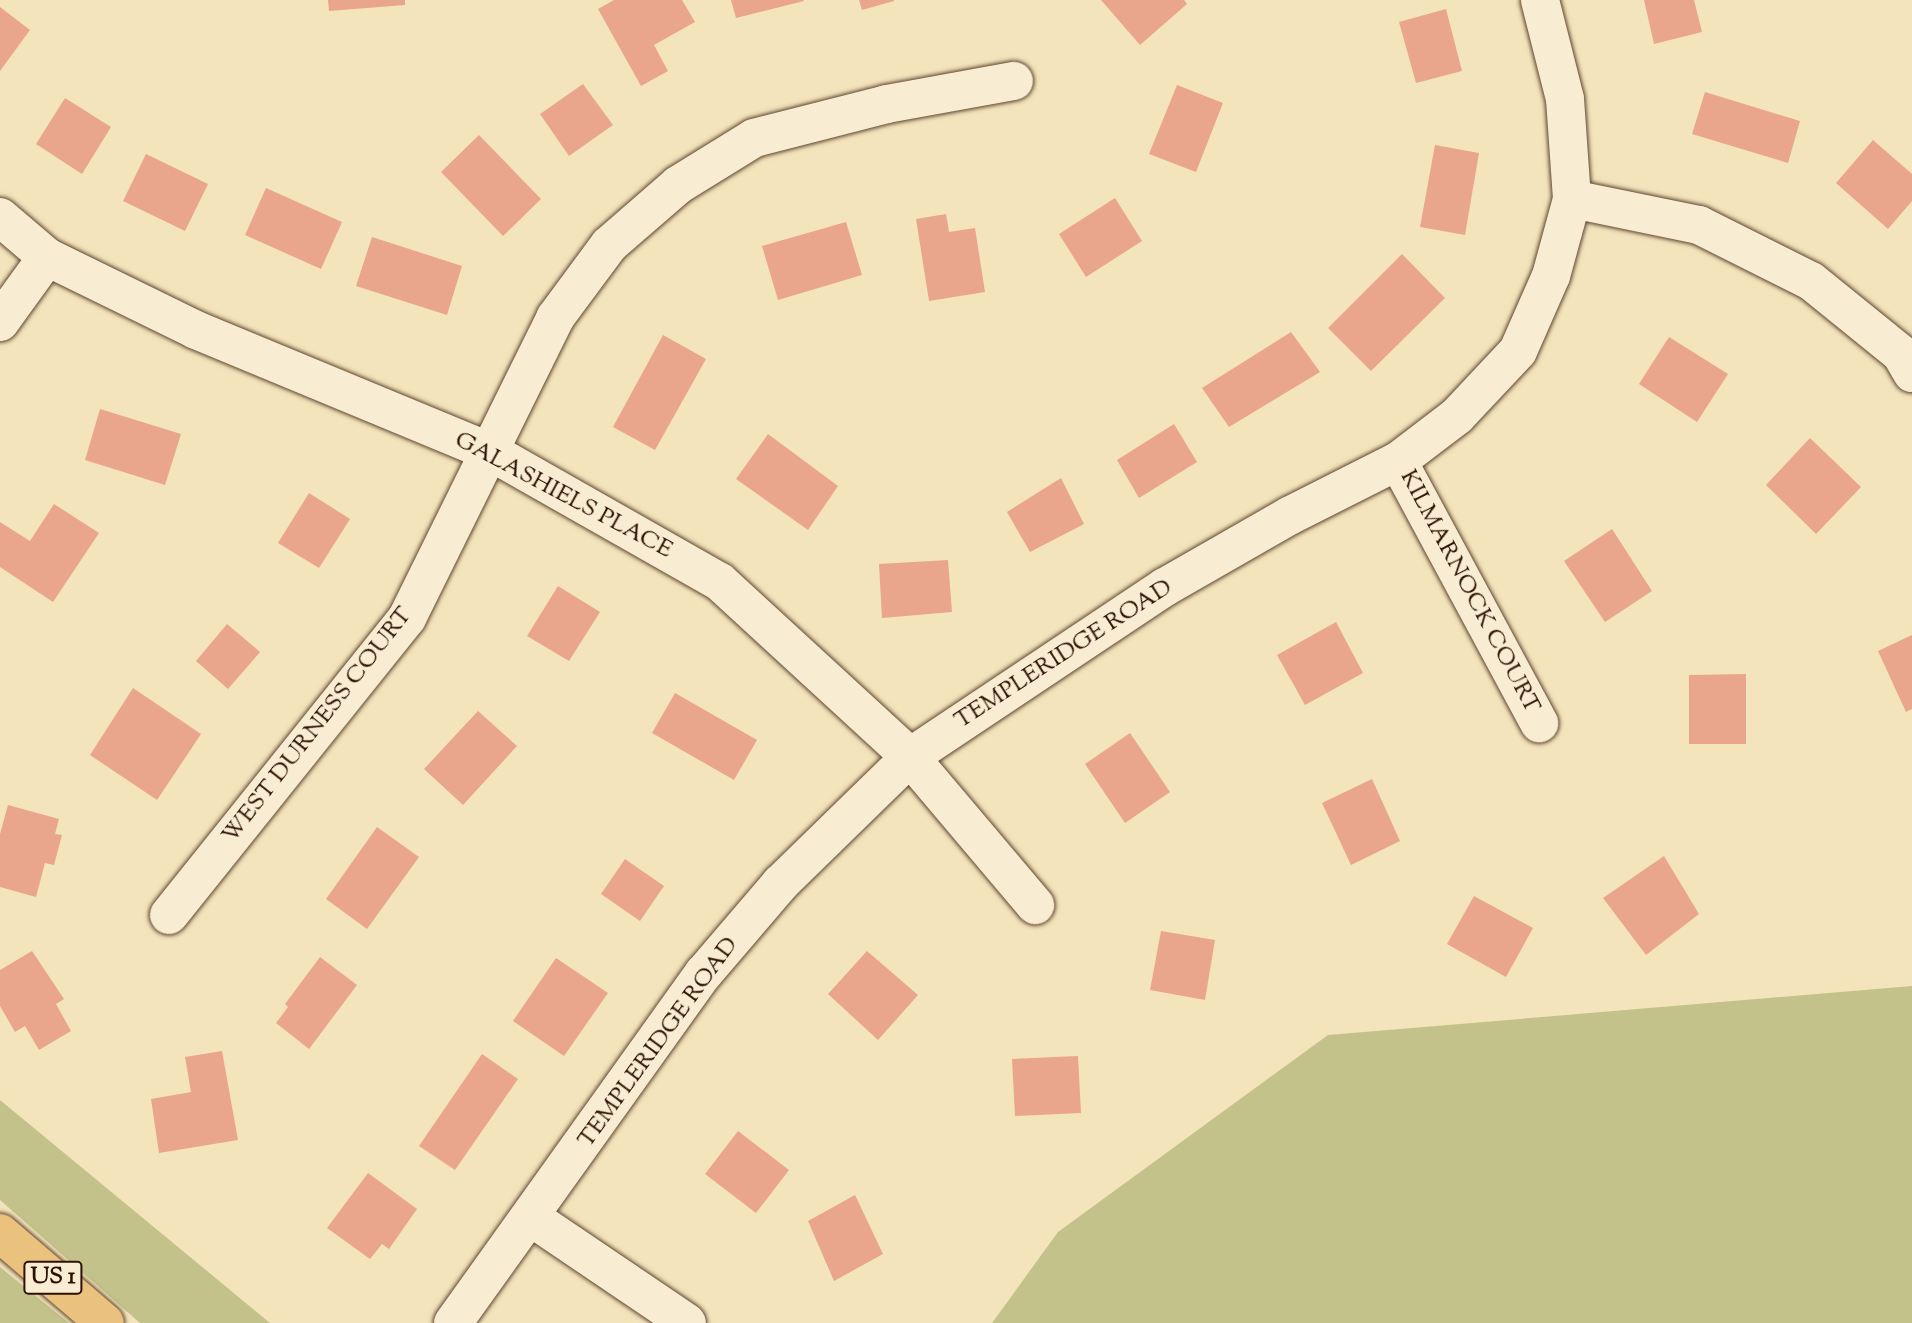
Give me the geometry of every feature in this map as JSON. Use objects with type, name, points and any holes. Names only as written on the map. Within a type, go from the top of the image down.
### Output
[{"type":"highway","name":"US 1","points":[[0,1233],[105,1323]]},
{"type":"street","name":"TEMPLERIDGE ROAD","points":[[453,1323],[532,1218],[704,974],[781,883],[910,757],[1165,587],[1289,516],[1398,461],[1457,416],[1518,351],[1550,276],[1572,199],[1565,99],[1540,0]]},
{"type":"street","name":"WEST DURNESS COURT","points":[[169,915],[407,618],[555,318],[609,245],[678,185],[754,138],[887,104],[1014,80]]},
{"type":"street","points":[[1572,199],[1699,225],[1811,281],[1908,357]]},
{"type":"street","name":"GALASHIELS PLACE","points":[[0,217],[47,257],[196,330],[491,452],[720,582],[910,757],[1035,905]]},
{"type":"street","points":[[0,322],[47,257]]},
{"type":"street","name":"KILMARNOCK COURT","points":[[1398,461],[1539,723]]},
{"type":"street","points":[[532,1218],[687,1323]]},
{"type":"shaded area","points":[[1912,986],[1912,1323],[992,1323],[1058,1232],[1328,1035]]},
{"type":"shaded area","points":[[0,1100],[270,1323],[140,1323],[0,1200]]},
{"type":"shaded area","points":[[0,1267],[69,1323],[0,1323]]},
{"type":"building","points":[[328,0],[405,0],[405,5],[329,11]]},
{"type":"building","points":[[614,0],[682,0],[695,22],[654,45],[668,71],[641,86],[598,9]]},
{"type":"building","points":[[731,0],[803,0],[804,1],[736,18]]},
{"type":"building","points":[[859,0],[894,0],[894,1],[862,10]]},
{"type":"building","points":[[1101,0],[1184,0],[1187,4],[1140,45]]},
{"type":"building","points":[[1644,0],[1694,0],[1702,32],[1654,44]]},
{"type":"building","points":[[0,7],[30,30],[0,71]]},
{"type":"building","points":[[1446,9],[1462,71],[1416,83],[1399,22]]},
{"type":"building","points":[[583,84],[613,125],[569,156],[540,114]]},
{"type":"building","points":[[1177,85],[1223,103],[1196,172],[1149,154]]},
{"type":"building","points":[[1705,92],[1800,121],[1788,163],[1692,134]]},
{"type":"building","points":[[65,98],[111,127],[82,174],[36,144]]},
{"type":"building","points":[[479,135],[541,199],[503,236],[441,172]]},
{"type":"building","points":[[1873,140],[1912,174],[1912,201],[1888,229],[1836,183]]},
{"type":"building","points":[[1435,145],[1479,153],[1465,235],[1420,227]]},
{"type":"building","points":[[146,154],[208,184],[185,231],[123,201]]},
{"type":"building","points":[[266,188],[342,222],[321,269],[245,235]]},
{"type":"building","points":[[1115,198],[1142,241],[1086,277],[1059,234]]},
{"type":"building","points":[[946,214],[949,232],[975,228],[985,292],[929,301],[916,219]]},
{"type":"building","points":[[846,222],[862,275],[778,300],[762,246]]},
{"type":"building","points":[[372,237],[462,266],[447,315],[356,286]]},
{"type":"building","points":[[1402,254],[1445,298],[1371,371],[1328,328]]},
{"type":"building","points":[[1291,332],[1320,372],[1229,427],[1202,388]]},
{"type":"building","points":[[663,335],[706,359],[655,450],[613,427]]},
{"type":"building","points":[[1669,337],[1728,374],[1697,422],[1639,384]]},
{"type":"building","points":[[100,409],[181,434],[165,485],[85,460]]},
{"type":"building","points":[[1174,424],[1197,462],[1139,498],[1117,460]]},
{"type":"building","points":[[768,434],[838,486],[808,530],[736,479]]},
{"type":"building","points":[[1810,438],[1861,487],[1816,534],[1766,485]]},
{"type":"building","points":[[1061,478],[1084,524],[1030,552],[1007,512]]},
{"type":"building","points":[[309,493],[350,519],[319,568],[278,543]]},
{"type":"building","points":[[54,504],[99,533],[53,602],[0,567],[0,522],[30,541]]},
{"type":"building","points":[[1612,529],[1652,591],[1605,622],[1564,561]]},
{"type":"building","points":[[948,560],[952,612],[882,618],[879,564]]},
{"type":"building","points":[[558,586],[600,612],[569,661],[527,636]]},
{"type":"building","points":[[1336,622],[1363,673],[1305,705],[1277,655]]},
{"type":"building","points":[[227,624],[260,652],[228,689],[196,661]]},
{"type":"building","points":[[1912,635],[1912,709],[1906,712],[1878,651]]},
{"type":"building","points":[[1746,674],[1746,744],[1689,744],[1689,675]]},
{"type":"building","points":[[133,688],[201,734],[157,800],[90,755]]},
{"type":"building","points":[[675,693],[757,740],[734,780],[652,733]]},
{"type":"building","points":[[478,711],[517,746],[463,805],[424,769]]},
{"type":"building","points":[[1130,733],[1170,792],[1125,823],[1085,764]]},
{"type":"building","points":[[1372,779],[1400,841],[1351,865],[1322,803]]},
{"type":"building","points":[[8,805],[59,819],[55,834],[62,835],[54,865],[45,863],[36,897],[0,887],[0,834]]},
{"type":"building","points":[[377,827],[419,857],[367,929],[326,899]]},
{"type":"building","points":[[1664,856],[1699,914],[1646,955],[1603,898]]},
{"type":"building","points":[[625,859],[664,886],[640,921],[601,894]]},
{"type":"building","points":[[1474,896],[1533,928],[1506,977],[1447,944]]},
{"type":"building","points":[[1161,931],[1215,940],[1205,1000],[1150,990]]},
{"type":"building","points":[[32,951],[64,999],[56,1004],[71,1031],[39,1050],[25,1026],[15,1032],[0,1006],[0,970]]},
{"type":"building","points":[[867,951],[918,995],[878,1040],[828,994]]},
{"type":"building","points":[[320,957],[357,985],[309,1049],[276,1023],[288,1007],[285,1004]]},
{"type":"building","points":[[556,958],[608,993],[564,1056],[513,1021]]},
{"type":"building","points":[[222,1051],[238,1140],[159,1153],[151,1099],[191,1092],[185,1057]]},
{"type":"building","points":[[482,1054],[518,1079],[455,1170],[419,1146]]},
{"type":"building","points":[[1078,1056],[1081,1113],[1015,1116],[1012,1059]]},
{"type":"building","points":[[738,1131],[789,1170],[756,1213],[705,1174]]},
{"type":"building","points":[[368,1173],[417,1209],[389,1249],[382,1244],[370,1259],[327,1228]]},
{"type":"building","points":[[855,1195],[883,1254],[834,1281],[808,1221]]}]
